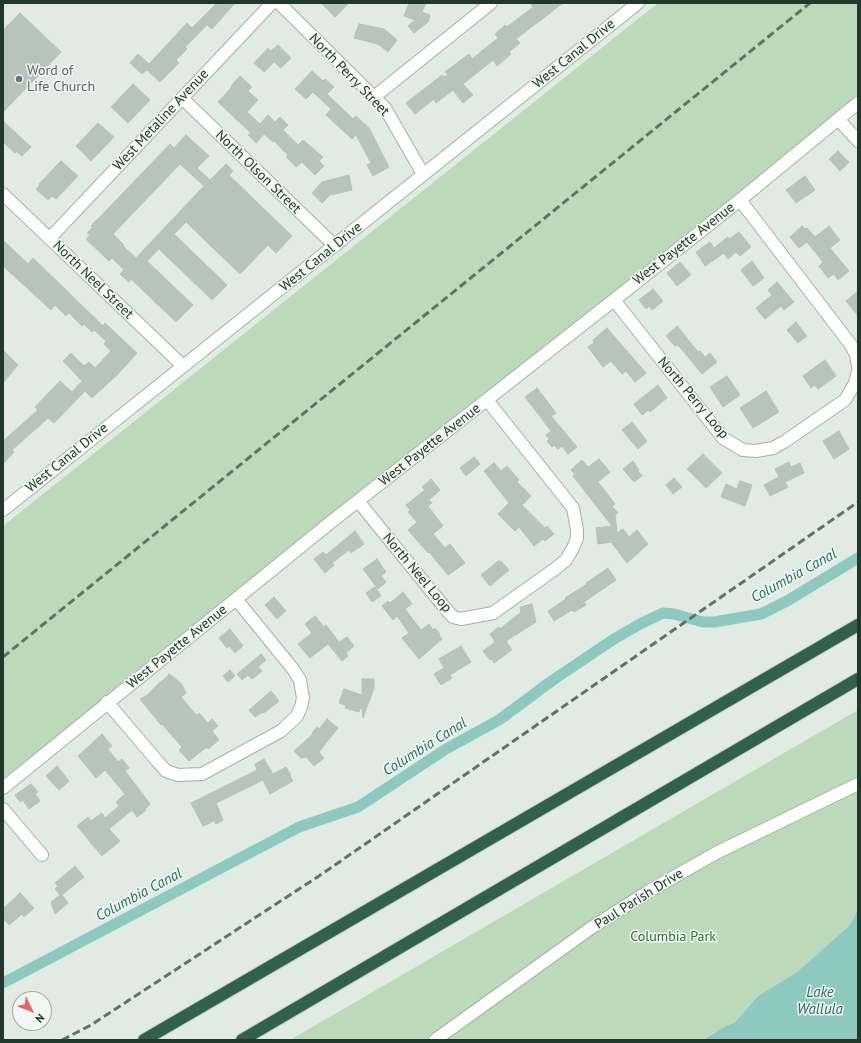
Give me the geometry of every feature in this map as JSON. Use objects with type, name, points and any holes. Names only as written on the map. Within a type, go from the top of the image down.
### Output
[{"type":"highway","points":[[144,1040],[858,625]]},
{"type":"highway","points":[[242,1040],[858,679]]},
{"type":"street","name":"West Metaline Avenue","points":[[50,238],[272,3]]},
{"type":"street","name":"North Perry Street","points":[[279,3],[385,108],[423,174]]},
{"type":"street","name":"West Canal Drive","points":[[3,510],[638,3]]},
{"type":"street","points":[[374,97],[482,5]]},
{"type":"street","name":"North Olson Street","points":[[182,98],[335,246]]},
{"type":"street","name":"West Payette Avenue","points":[[3,788],[107,702],[358,501],[740,200],[858,103]]},
{"type":"street","points":[[839,120],[858,141]]},
{"type":"street","name":"North Neel Street","points":[[3,194],[183,366]]},
{"type":"street","points":[[740,200],[851,345],[856,355],[858,366]]},
{"type":"street","name":"North Perry Loop","points":[[614,300],[723,438],[743,450],[756,451],[773,448],[784,442],[845,400],[855,383],[858,371]]},
{"type":"street","name":"North Neel Loop","points":[[358,501],[453,617],[461,619],[493,612],[555,569],[566,560],[577,538],[573,508],[487,400]]},
{"type":"street","points":[[107,702],[166,771],[178,775],[202,774],[281,731],[297,716],[301,707],[303,698],[300,680],[293,669],[236,599]]},
{"type":"street","name":"Paul Parish Drive","points":[[435,1040],[585,933],[649,891],[716,853],[858,784]]},
{"type":"street","points":[[3,809],[42,855]]},
{"type":"green space","points":[[658,3],[858,3],[858,94],[818,129],[3,779],[3,526]]},
{"type":"green space","name":"Columbia Park","points":[[858,710],[858,907],[855,916],[849,926],[797,972],[758,996],[735,1022],[702,1040],[290,1040]]},
{"type":"water","name":"Lake Wallula","points":[[858,907],[858,1040],[703,1040],[735,1022],[758,996],[797,972],[849,926]]},
{"type":"building","points":[[217,3],[235,3],[212,29],[207,25],[185,47],[187,49],[176,60],[179,63],[160,82],[147,70],[142,74],[130,63],[138,54],[149,64],[187,23],[192,28]]},
{"type":"building","points":[[321,3],[349,3],[335,17]]},
{"type":"building","points":[[409,3],[426,3],[422,12],[430,15],[428,22],[414,33],[408,26],[415,20],[404,16]]},
{"type":"building","points":[[530,3],[563,3],[516,39],[520,43],[509,52],[511,54],[497,66],[493,60],[463,84],[473,95],[463,103],[453,90],[436,103],[434,99],[415,114],[406,103],[442,75],[445,77],[448,75],[445,72],[469,54],[472,59],[498,38],[495,34],[505,25],[507,27],[533,7]]},
{"type":"building","name":"Word of Life Church","points":[[20,13],[61,52],[3,112],[3,30]]},
{"type":"building","points":[[359,24],[384,29],[397,40],[388,52],[378,44],[354,38]]},
{"type":"building","points":[[278,45],[291,58],[281,68],[274,62],[264,72],[254,63],[268,48],[271,51]]},
{"type":"building","points":[[312,71],[323,81],[325,79],[334,87],[327,94],[353,119],[356,116],[369,128],[389,167],[373,176],[367,165],[371,163],[356,135],[352,139],[326,115],[331,109],[313,92],[306,99],[295,89]]},
{"type":"building","points":[[240,76],[252,87],[248,91],[258,100],[247,112],[260,124],[268,115],[275,122],[280,117],[288,125],[283,130],[298,145],[303,140],[323,157],[319,161],[324,166],[315,175],[302,162],[296,167],[286,157],[288,155],[274,141],[273,142],[264,134],[256,143],[248,135],[251,133],[218,102]]},
{"type":"building","points":[[133,84],[150,100],[128,123],[111,107]]},
{"type":"building","points":[[3,121],[31,147],[22,156],[16,151],[15,153],[3,142]]},
{"type":"building","points":[[98,123],[114,137],[91,161],[76,146]]},
{"type":"building","points":[[186,135],[209,156],[197,168],[210,180],[226,164],[233,171],[229,175],[292,236],[276,253],[268,245],[240,274],[186,222],[174,234],[227,285],[212,300],[159,249],[147,261],[193,305],[176,322],[131,279],[129,282],[120,274],[124,270],[112,258],[109,261],[86,239],[90,235],[87,233],[93,227],[91,226],[96,220],[170,144],[174,148]],"holes":[[[180,164],[204,186],[136,258],[113,234]]]},
{"type":"building","points":[[838,151],[849,162],[840,171],[829,159]]},
{"type":"building","points":[[61,161],[78,176],[56,199],[52,196],[48,200],[36,189]]},
{"type":"building","points":[[349,175],[352,190],[330,195],[322,203],[312,193],[322,182]]},
{"type":"building","points":[[805,176],[815,190],[796,203],[786,190]]},
{"type":"building","points":[[802,226],[805,229],[807,228],[815,237],[829,226],[840,240],[830,248],[849,271],[838,280],[834,274],[828,278],[819,266],[823,262],[807,242],[799,248],[790,237]]},
{"type":"building","points":[[739,232],[751,247],[740,256],[736,252],[728,259],[724,253],[705,266],[696,252],[710,242],[714,248],[728,237],[729,239]]},
{"type":"building","points":[[3,240],[28,264],[33,258],[103,326],[105,323],[137,353],[117,375],[92,398],[85,391],[54,423],[48,418],[12,450],[14,452],[3,464],[3,441],[38,410],[35,407],[60,381],[72,392],[82,381],[63,361],[71,353],[84,366],[89,362],[95,368],[111,351],[104,344],[106,341],[94,330],[92,332],[84,324],[82,326],[69,313],[66,316],[55,305],[51,310],[3,266]]},
{"type":"building","points":[[752,261],[764,278],[753,286],[741,270]]},
{"type":"building","points":[[680,262],[691,275],[677,286],[667,273]]},
{"type":"building","points":[[777,282],[794,302],[784,310],[781,306],[765,319],[756,308],[772,295],[768,290]]},
{"type":"building","points":[[653,289],[663,301],[652,310],[649,306],[646,309],[639,300]]},
{"type":"building","points":[[858,291],[858,316],[846,301]]},
{"type":"building","points":[[796,322],[807,336],[798,343],[787,330]]},
{"type":"building","points":[[677,326],[698,352],[700,351],[705,357],[710,353],[717,362],[702,374],[678,345],[675,346],[666,336]]},
{"type":"building","points":[[607,328],[646,373],[635,382],[626,371],[622,374],[611,361],[603,367],[588,347],[594,343],[593,340]]},
{"type":"building","points":[[3,350],[18,365],[3,383]]},
{"type":"building","points":[[825,360],[836,376],[818,389],[815,385],[811,388],[803,376]]},
{"type":"building","points":[[727,376],[740,395],[723,407],[710,387]]},
{"type":"building","points":[[658,385],[667,398],[650,412],[648,410],[642,415],[634,404]]},
{"type":"building","points":[[537,388],[556,413],[551,416],[577,447],[568,454],[562,446],[558,449],[554,445],[552,447],[547,441],[549,439],[546,435],[551,431],[525,397]]},
{"type":"building","points":[[766,391],[779,412],[753,428],[740,408]]},
{"type":"building","points":[[632,422],[647,441],[638,449],[622,430]]},
{"type":"building","points":[[839,431],[849,449],[834,459],[823,441]]},
{"type":"building","points":[[703,454],[722,473],[706,488],[687,469]]},
{"type":"building","points":[[474,457],[480,464],[466,476],[460,468]]},
{"type":"building","points":[[599,459],[610,472],[598,482],[615,504],[612,506],[618,513],[615,515],[617,533],[623,529],[629,537],[637,530],[648,544],[627,563],[611,542],[598,544],[596,528],[612,526],[573,476],[575,474],[571,470],[582,460],[588,467]]},
{"type":"building","points":[[633,461],[642,476],[634,482],[623,469]]},
{"type":"building","points":[[789,462],[791,467],[800,463],[804,473],[785,482],[788,487],[770,496],[764,485],[779,477],[775,469]]},
{"type":"building","points":[[494,463],[501,471],[507,466],[519,480],[517,482],[531,496],[522,505],[545,528],[547,526],[554,534],[545,541],[543,539],[534,546],[519,527],[515,531],[498,514],[509,503],[484,471]]},
{"type":"building","points":[[674,478],[682,487],[673,494],[666,485]]},
{"type":"building","points":[[431,479],[440,490],[429,500],[432,503],[428,506],[443,526],[433,534],[445,548],[450,544],[465,563],[448,575],[408,530],[417,522],[408,512],[410,510],[406,505],[425,490],[422,487]]},
{"type":"building","points":[[740,481],[752,485],[745,506],[721,497],[726,484],[737,489]]},
{"type":"building","points":[[355,531],[364,544],[351,553],[349,550],[332,563],[334,565],[325,573],[314,559],[323,552],[326,555]]},
{"type":"building","points":[[377,559],[386,572],[381,576],[386,582],[378,589],[363,569]]},
{"type":"building","points":[[498,561],[501,561],[509,570],[490,586],[481,575]]},
{"type":"building","points":[[608,568],[616,580],[584,602],[586,605],[574,612],[572,610],[554,621],[548,611]]},
{"type":"building","points":[[375,587],[381,596],[372,602],[366,593]]},
{"type":"building","points":[[403,592],[412,604],[405,609],[421,630],[429,624],[433,630],[435,628],[442,639],[419,659],[402,638],[409,633],[397,616],[393,620],[382,606],[388,601],[390,603]]},
{"type":"building","points":[[274,597],[286,611],[277,619],[265,605]]},
{"type":"building","points":[[532,604],[536,622],[506,641],[512,650],[494,663],[492,659],[490,660],[483,651],[495,642],[490,634],[499,627],[500,629],[521,613],[520,607]]},
{"type":"building","points":[[315,616],[324,627],[326,625],[339,642],[347,637],[354,646],[346,653],[348,656],[342,661],[328,644],[310,658],[298,644],[312,633],[305,624]]},
{"type":"building","points":[[230,629],[243,646],[235,653],[229,646],[227,648],[219,638]]},
{"type":"building","points":[[461,646],[471,662],[450,675],[452,678],[441,685],[434,674],[444,668],[439,659]]},
{"type":"building","points":[[261,654],[266,660],[258,667],[262,671],[252,679],[248,675],[242,680],[237,674]]},
{"type":"building","points":[[230,670],[235,676],[228,682],[223,676]]},
{"type":"building","points":[[169,674],[181,683],[186,693],[181,697],[197,716],[199,713],[208,723],[212,719],[218,726],[212,731],[219,740],[189,761],[179,750],[182,747],[162,724],[161,725],[140,699],[146,696]]},
{"type":"building","points":[[362,679],[374,679],[374,688],[363,718],[362,709],[360,708],[359,712],[345,708],[346,705],[339,703],[344,689],[362,695]]},
{"type":"building","points":[[271,691],[279,701],[265,712],[255,717],[249,710]]},
{"type":"building","points":[[327,719],[338,728],[319,752],[324,758],[314,766],[306,757],[301,758],[294,751],[313,734],[312,733],[317,727],[319,729]]},
{"type":"building","points":[[102,734],[112,746],[108,749],[118,762],[122,759],[129,768],[125,771],[150,804],[145,809],[146,810],[137,817],[132,810],[109,829],[120,841],[102,856],[77,826],[88,817],[91,821],[102,813],[105,818],[119,806],[116,802],[125,794],[105,770],[96,778],[78,756]]},
{"type":"building","points":[[264,759],[273,774],[286,767],[293,781],[270,794],[263,780],[216,803],[223,820],[216,824],[214,821],[203,826],[191,803],[257,770],[255,764]]},
{"type":"building","points":[[57,766],[69,781],[59,790],[46,776]]},
{"type":"building","points":[[31,784],[38,792],[35,794],[40,801],[29,809],[23,800],[20,802],[15,795]]},
{"type":"building","points":[[75,866],[84,877],[62,895],[68,903],[55,914],[51,902],[60,895],[55,889],[58,886],[55,883]]},
{"type":"building","points":[[20,893],[34,908],[24,917],[22,914],[9,925],[3,918],[3,909]]},
{"type":"waterway","name":"Columbia Canal","points":[[3,983],[299,827],[358,807],[446,749],[499,720],[553,680],[614,639],[640,624],[663,613],[674,614],[703,622],[714,622],[761,614],[787,601],[858,558]]},
{"type":"railway","points":[[3,657],[810,3]]},
{"type":"railway","points":[[62,1040],[91,1025],[322,874],[858,502]]},
{"type":"place","name":"Word of Life Church","points":[[19,79]]}]
